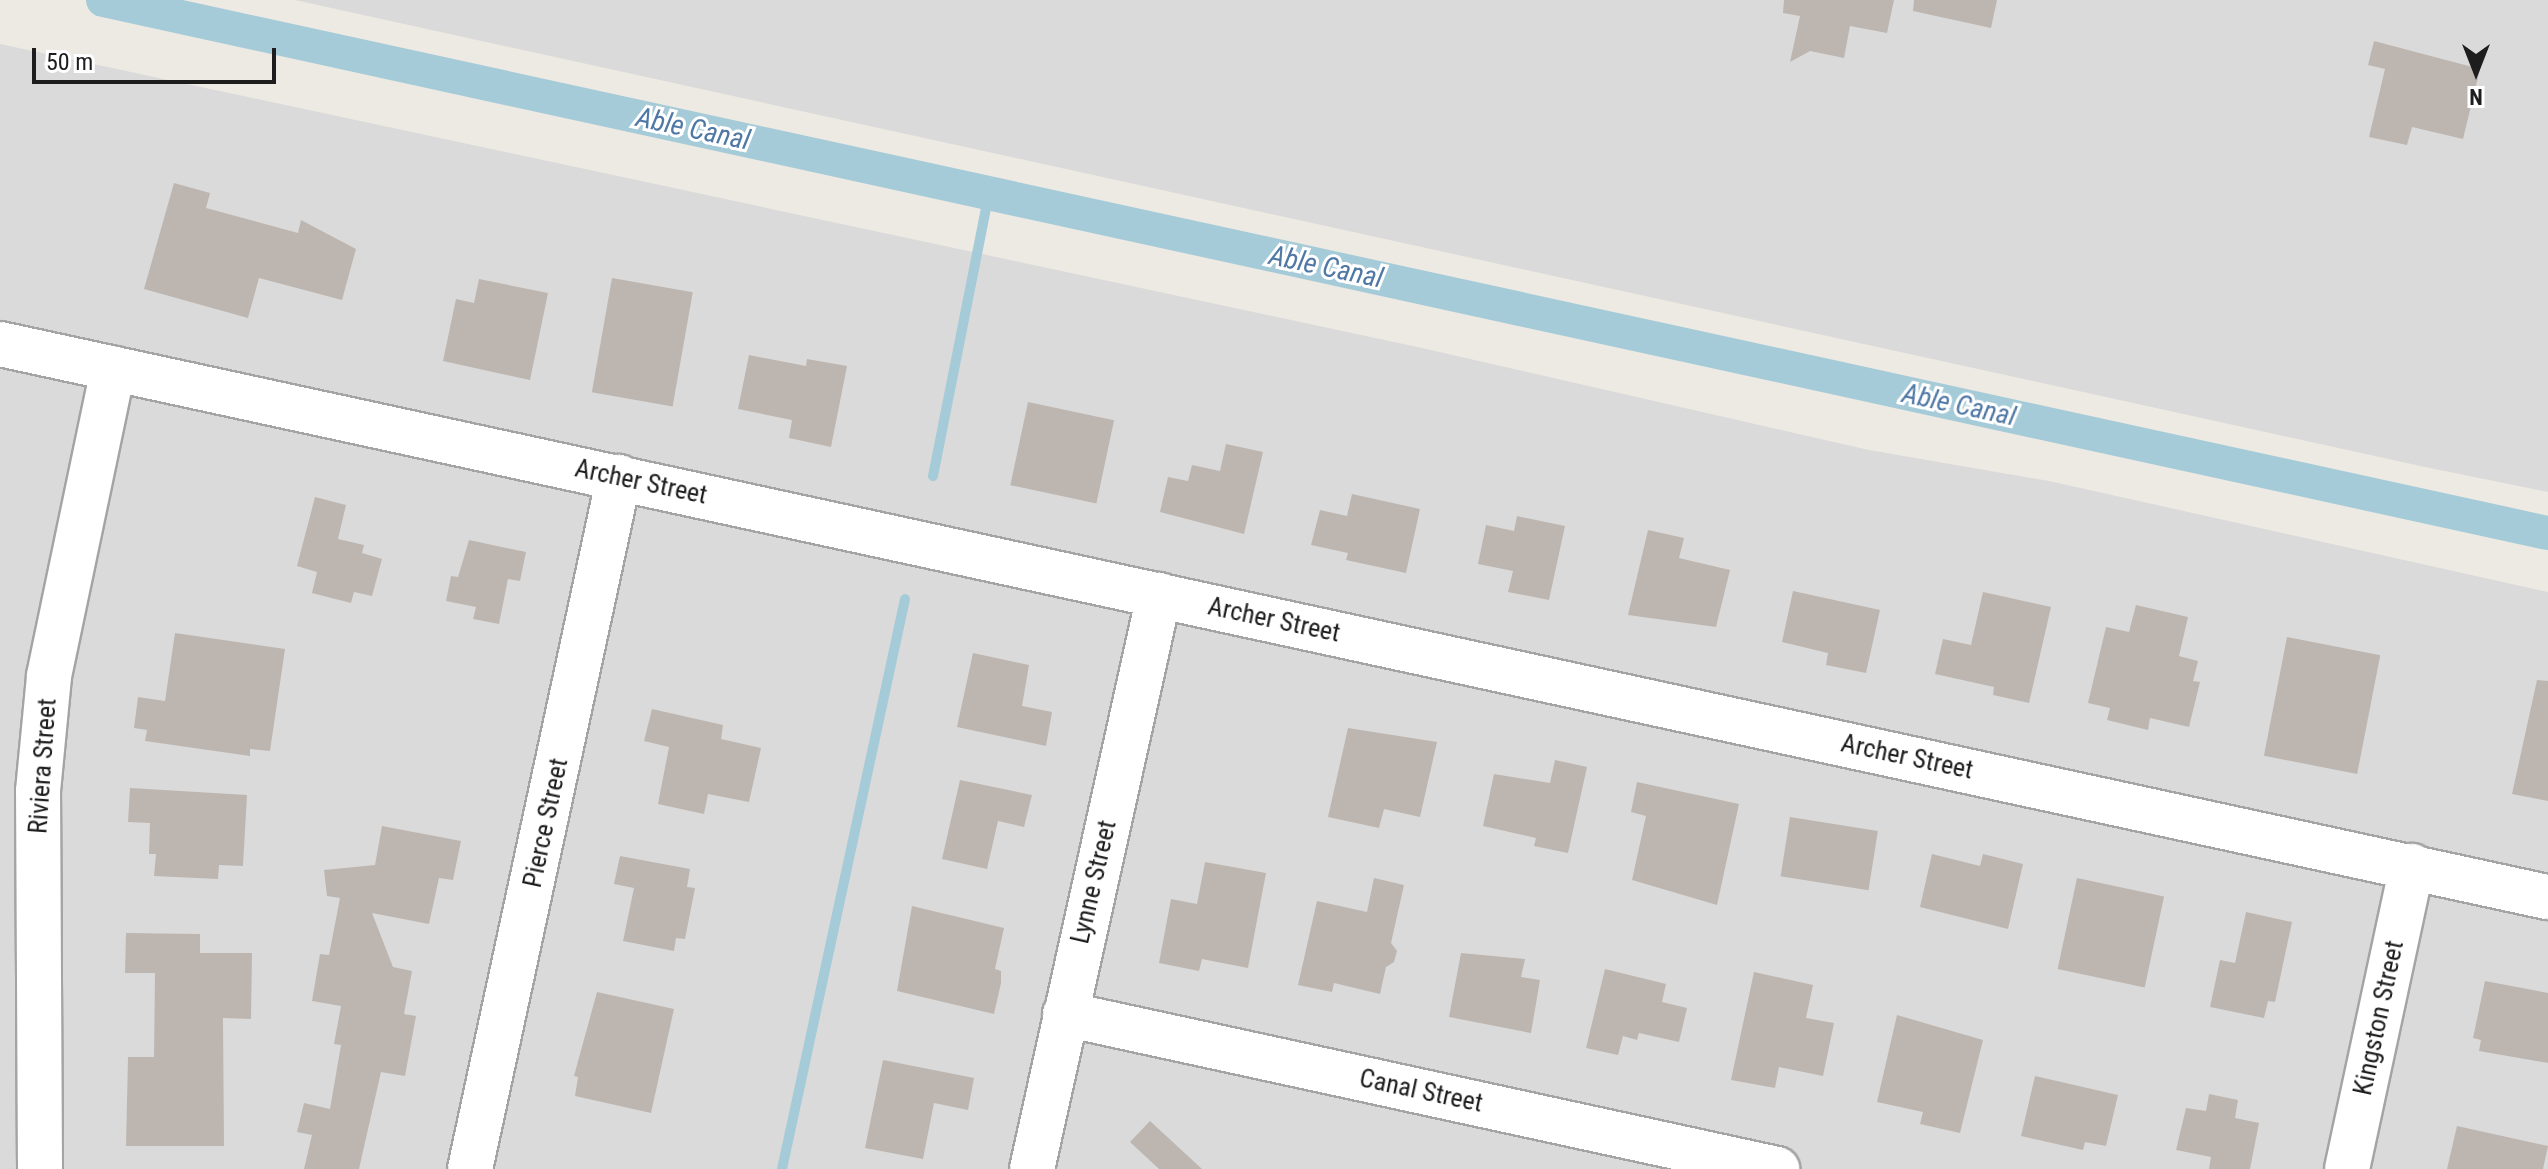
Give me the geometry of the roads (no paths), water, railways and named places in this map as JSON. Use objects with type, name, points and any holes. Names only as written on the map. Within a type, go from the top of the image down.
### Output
[{"type":"street","name":"Archer Street","points":[[0,344],[2548,897]]},
{"type":"street","name":"Riviera Street","points":[[40,1169],[38,791],[49,676],[113,369]]},
{"type":"street","name":"Pierce Street","points":[[470,1169],[619,477]]},
{"type":"street","name":"Lynne Street","points":[[1032,1169],[1159,595]]},
{"type":"street","name":"Kingston Street","points":[[2347,1169],[2412,866]]},
{"type":"street","name":"Canal Street","points":[[1065,1014],[1777,1169]]},
{"type":"waterway","name":"Able Canal","points":[[103,0],[2548,533]]},
{"type":"waterway","points":[[933,476],[989,194]]},
{"type":"waterway","points":[[782,1169],[905,599]]}]
